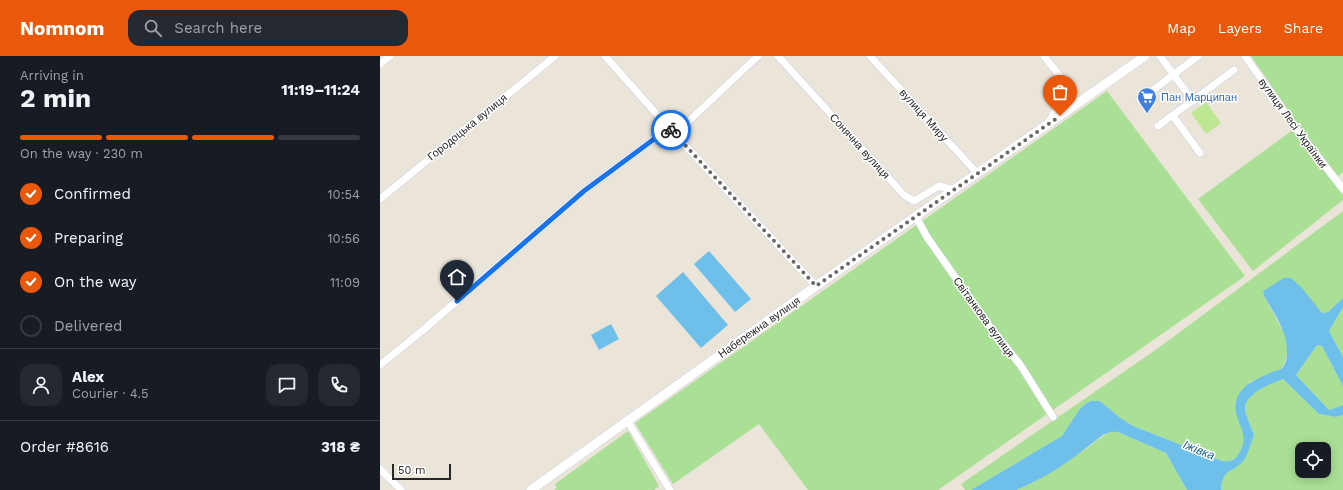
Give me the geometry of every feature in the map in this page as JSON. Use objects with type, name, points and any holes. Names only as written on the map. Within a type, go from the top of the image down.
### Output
[{"type":"street","points":[[380,64],[390,56]]},
{"type":"street","name":"Городоцька вулиця","points":[[380,199],[555,56]]},
{"type":"street","points":[[605,56],[674,134],[816,286]]},
{"type":"street","points":[[674,134],[758,56]]},
{"type":"street","name":"Сонячна вулиця","points":[[778,56],[904,195],[914,201],[939,186],[954,190]]},
{"type":"street","name":"вулиця Миру","points":[[870,56],[978,173]]},
{"type":"street","points":[[1044,56],[1060,76],[1065,91],[1048,124]]},
{"type":"street","name":"Набережна вулиця","points":[[531,490],[816,286],[1145,56]]},
{"type":"street","points":[[1160,56],[1193,101]]},
{"type":"street","points":[[1140,100],[1198,56]]},
{"type":"street","name":"вулиця Лесі Українки","points":[[1245,56],[1297,130],[1343,189]]},
{"type":"street","points":[[1158,126],[1234,70]]},
{"type":"street","points":[[1173,116],[1200,153]]},
{"type":"street","points":[[380,364],[422,331],[584,191],[669,128]]},
{"type":"street","name":"Світанкова вулиця","points":[[916,216],[927,237],[990,327],[1021,366],[1053,417]]},
{"type":"street","points":[[627,420],[670,490]]},
{"type":"street","points":[[380,469],[402,490]]},
{"type":"green space","points":[[1251,56],[1343,56],[1343,172],[1338,176],[1300,127]]},
{"type":"green space","points":[[1107,91],[1245,276],[938,490],[808,490],[759,424],[673,484],[635,423]]},
{"type":"green space","points":[[1206,102],[1221,123],[1206,134],[1191,113]]},
{"type":"green space","points":[[1293,130],[1343,195],[1343,200],[1253,271],[1198,199]]},
{"type":"green space","points":[[1343,211],[1343,298],[1328,312],[1322,313],[1317,308],[1263,291],[1264,296],[1284,333],[1288,349],[1281,369],[1250,382],[1236,409],[1244,436],[1243,447],[1237,457],[1229,462],[1222,461],[1133,426],[1119,417],[1100,401],[1091,401],[1079,410],[1062,436],[971,490],[965,490],[961,484],[1157,349]]},
{"type":"green space","points":[[1343,307],[1343,357],[1329,331]]},
{"type":"green space","points":[[1317,345],[1322,346],[1343,386],[1343,405],[1329,410],[1296,375]]},
{"type":"green space","points":[[1283,379],[1319,414],[1336,417],[1343,415],[1343,490],[1221,490],[1226,474],[1238,465],[1246,456],[1254,435],[1245,411],[1246,403],[1249,398],[1266,386]]},
{"type":"green space","points":[[628,431],[659,486],[654,490],[554,490],[557,488],[555,484]]},
{"type":"green space","points":[[1112,431],[1118,432],[1166,453],[1187,490],[1016,490],[1051,472]]},
{"type":"water","points":[[709,251],[751,299],[735,312],[694,264]]},
{"type":"water","points":[[683,272],[728,325],[701,348],[656,296]]},
{"type":"water","points":[[1284,278],[1291,278],[1301,287],[1322,313],[1328,312],[1343,298],[1343,307],[1329,331],[1343,357],[1343,386],[1322,346],[1317,345],[1296,375],[1329,410],[1343,405],[1343,415],[1336,417],[1319,414],[1283,379],[1260,390],[1250,398],[1246,403],[1245,408],[1247,418],[1254,435],[1249,449],[1243,461],[1226,474],[1221,490],[1187,490],[1166,453],[1118,432],[1109,432],[1052,472],[1035,482],[1016,490],[971,490],[1062,436],[1079,410],[1091,401],[1100,401],[1119,417],[1133,426],[1222,461],[1235,459],[1242,447],[1243,440],[1243,433],[1236,409],[1238,396],[1245,386],[1281,369],[1286,361],[1287,347],[1284,334],[1278,319],[1264,296],[1263,291]]},
{"type":"water","points":[[611,324],[619,339],[599,350],[591,335]]},
{"type":"way so far","points":[[671,130],[816,286],[1060,116]]},
{"type":"place","name":"Пан Марципан","points":[[1147,114]]},
{"type":"route","points":[[457,301],[584,191],[669,128],[671,130]]},
{"type":"water label","name":"Іжівка","points":[[1199,450]]}]
